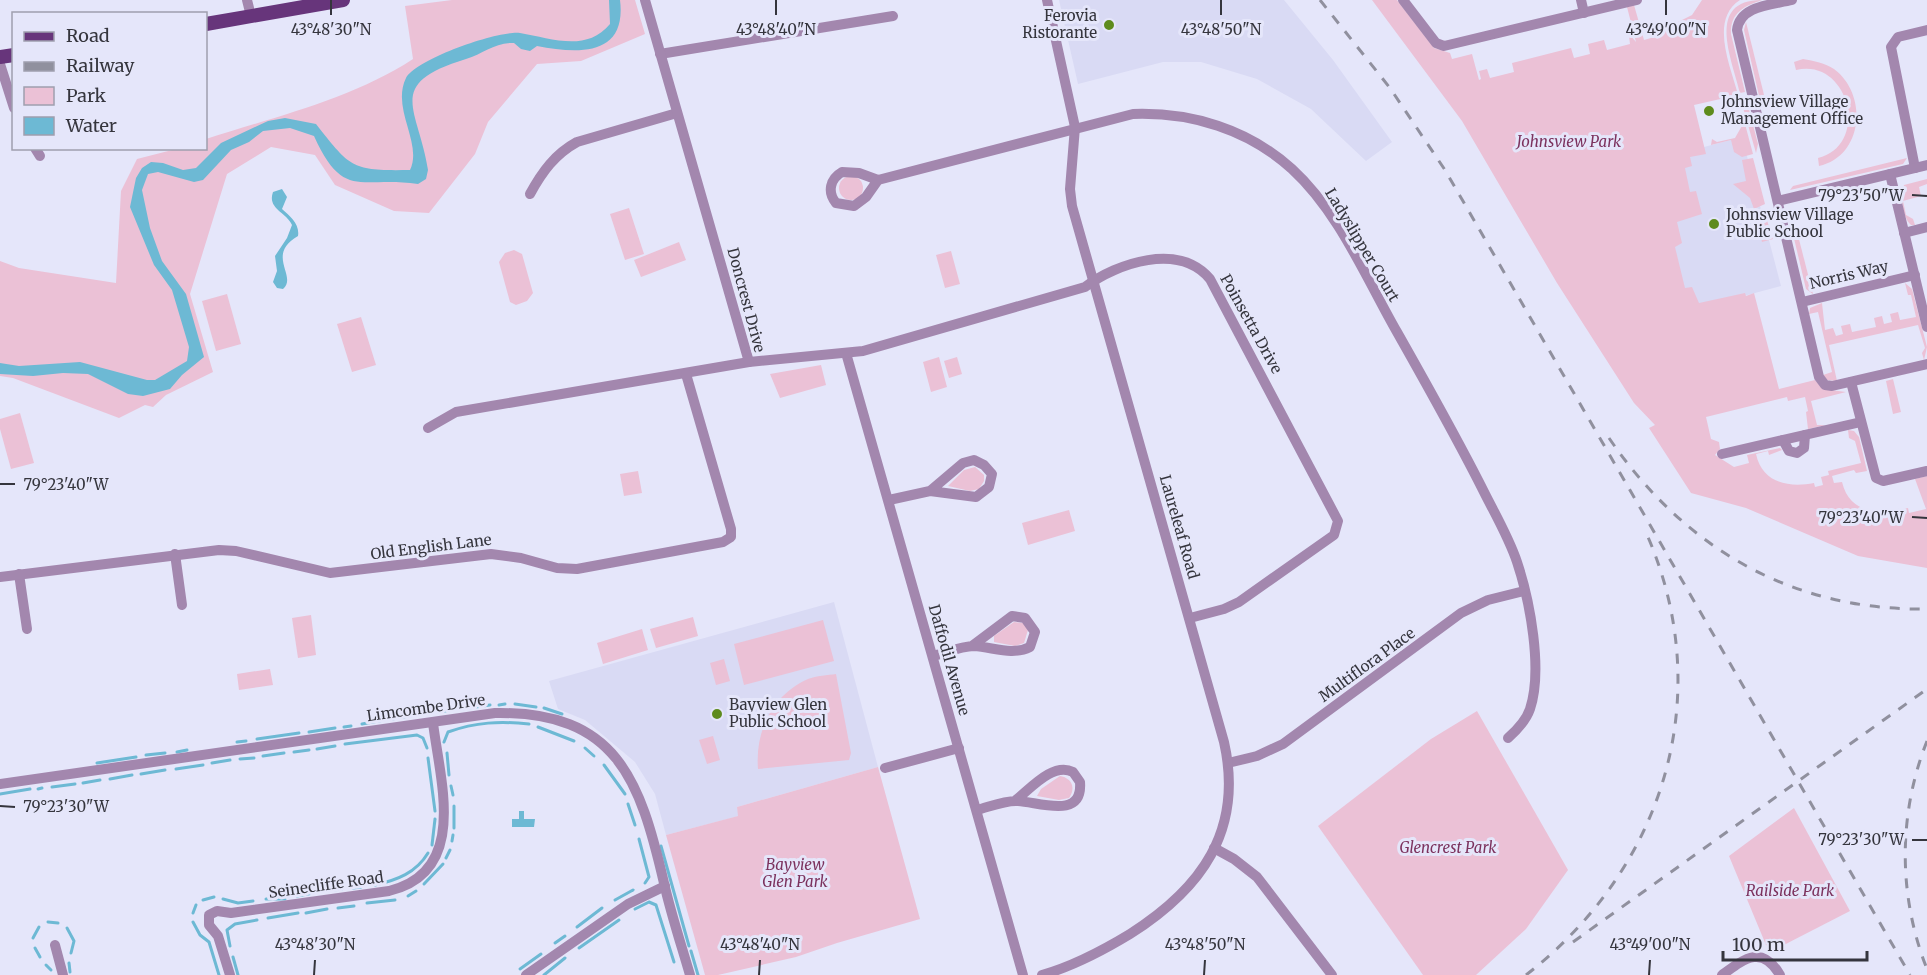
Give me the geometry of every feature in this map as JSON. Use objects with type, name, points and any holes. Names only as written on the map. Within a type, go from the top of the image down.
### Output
[{"type":"main road","points":[[207,24],[343,0]]},
{"type":"street","points":[[247,0],[251,16]]},
{"type":"street","name":"Doncrest Drive","points":[[428,428],[456,412],[749,362],[645,0]]},
{"type":"street","name":"Laureleaf Road","points":[[1042,975],[1084,960],[1154,919],[1187,891],[1214,848],[1226,810],[1228,763],[1190,618],[1092,282],[1071,198],[1075,127],[1047,0]]},
{"type":"street","points":[[1403,0],[1436,43],[1444,46],[1636,0]]},
{"type":"street","points":[[1581,0],[1584,13]]},
{"type":"street","points":[[1792,0],[1773,2],[1747,12],[1740,19],[1737,30],[1802,302]]},
{"type":"street","points":[[660,54],[893,16]]},
{"type":"street","points":[[1915,168],[1891,49],[1899,37],[1927,30]]},
{"type":"street","points":[[0,64],[12,102]]},
{"type":"street","points":[[530,194],[539,177],[566,148],[677,113]]},
{"type":"street","name":"Ladyslipper Court","points":[[878,180],[1075,127],[1133,114],[1177,115],[1209,122],[1242,135],[1292,169],[1325,206],[1462,446],[1516,561],[1524,591],[1533,645],[1533,690],[1530,710],[1520,727],[1508,738]]},
{"type":"street","points":[[1778,201],[1927,165]]},
{"type":"street","points":[[1890,174],[1927,327]]},
{"type":"street","points":[[1904,233],[1927,227]]},
{"type":"street","name":"Poinsetta Drive","points":[[749,362],[863,351],[1085,287],[1102,274],[1152,259],[1188,263],[1206,273],[1337,516],[1338,526],[1334,535],[1239,602],[1190,618]]},
{"type":"street","name":"Norris Way","points":[[1914,275],[1802,302],[1821,381],[1832,386],[1927,364]]},
{"type":"street","name":"Daffodil Avenue","points":[[846,353],[1023,975]]},
{"type":"street","name":"Old English Lane","points":[[0,577],[175,554],[236,551],[330,573],[491,554],[519,557],[557,568],[578,569],[723,542],[730,537],[732,529],[686,374]]},
{"type":"street","points":[[1851,382],[1872,472],[1877,480],[1885,481],[1927,471]]},
{"type":"street","points":[[1722,454],[1860,422]]},
{"type":"street","points":[[1783,440],[1789,451],[1797,453],[1804,448],[1805,435]]},
{"type":"street","points":[[888,501],[930,491],[976,497],[989,487],[992,474],[984,465],[974,460],[963,463],[930,491]]},
{"type":"street","points":[[175,554],[182,605]]},
{"type":"street","points":[[19,574],[27,629]]},
{"type":"street","name":"Multiflora Place","points":[[1228,763],[1257,756],[1283,744],[1461,613],[1488,600],[1524,591]]},
{"type":"street","points":[[933,656],[972,646],[1024,650],[1030,647],[1035,632],[1025,618],[1012,616],[972,646]]},
{"type":"street","name":"Limcombe Drive","points":[[0,784],[495,713],[520,713],[578,726],[599,742],[636,788],[651,827],[690,975]]},
{"type":"street","name":"Seinecliffe Road","points":[[230,975],[218,936],[209,925],[209,915],[217,911],[231,913],[389,891],[409,883],[429,867],[441,844],[445,818],[433,723]]},
{"type":"street","points":[[885,768],[959,748]]},
{"type":"street","points":[[977,810],[1016,800],[1063,807],[1077,798],[1080,783],[1073,772],[1060,768],[1016,800]]},
{"type":"street","points":[[1214,848],[1234,859],[1257,877],[1332,975]]},
{"type":"street","points":[[526,975],[628,904],[665,886]]},
{"type":"street","points":[[55,945],[63,975]]},
{"type":"street","points":[[1722,975],[1744,960],[1755,957],[1769,961],[1780,975]]},
{"type":"shaded area","points":[[1059,0],[1284,0],[1333,60],[1392,142],[1366,161],[1311,109],[1257,79],[1201,62],[1163,62],[1078,84]]},
{"type":"shaded area","name":"Johnsview Village Public School","points":[[1742,137],[1781,286],[1688,311],[1647,162]]},
{"type":"shaded area","name":"Bayview Glen Public School","points":[[834,602],[878,767],[737,807],[739,816],[666,835],[655,794],[635,762],[585,720],[558,709],[549,681]]},
{"type":"green space","points":[[452,0],[635,0],[645,34],[581,61],[537,64],[488,122],[475,154],[429,213],[394,211],[335,185],[315,155],[271,147],[227,174],[190,294],[213,372],[166,395],[153,407],[145,405],[119,418],[13,378],[0,376],[0,261],[19,268],[116,283],[121,191],[137,159],[172,150],[207,150],[207,139],[312,106],[389,73],[413,59],[405,6]]},
{"type":"green space","name":"Johnsview Park","points":[[1372,0],[1397,0],[1434,48],[1450,53],[1452,59],[1472,54],[1479,80],[1481,79],[1479,71],[1487,69],[1490,78],[1514,72],[1512,63],[1571,48],[1574,58],[1590,54],[1588,44],[1604,40],[1607,50],[1630,44],[1629,36],[1636,42],[1627,7],[1634,5],[1644,40],[1651,38],[1649,30],[1666,26],[1668,34],[1675,32],[1674,24],[1692,15],[1702,0],[1740,0],[1731,9],[1724,31],[1727,58],[1738,95],[1694,105],[1706,154],[1690,157],[1692,166],[1685,168],[1690,192],[1696,191],[1702,214],[1677,222],[1682,243],[1675,247],[1685,288],[1692,287],[1699,303],[1754,293],[1779,389],[1815,380],[1823,389],[1846,392],[1811,401],[1817,425],[1826,425],[1808,429],[1805,397],[1788,401],[1787,397],[1706,417],[1711,439],[1719,442],[1720,449],[1715,455],[1734,467],[1749,463],[1747,455],[1780,448],[1782,450],[1769,455],[1768,451],[1756,454],[1764,471],[1770,477],[1786,484],[1814,483],[1815,487],[1823,485],[1821,477],[1829,475],[1828,471],[1861,463],[1855,441],[1849,438],[1848,430],[1854,431],[1859,437],[1867,471],[1856,473],[1854,470],[1832,476],[1834,483],[1842,482],[1846,493],[1859,507],[1877,512],[1908,508],[1909,513],[1926,509],[1915,479],[1927,476],[1927,568],[1858,556],[1746,508],[1691,493],[1649,428],[1655,425],[1634,403],[1557,283],[1462,121]]},
{"type":"green space","points":[[1762,0],[1740,11],[1731,26],[1745,92],[1740,93],[1728,49],[1728,20],[1733,10],[1744,3]]},
{"type":"green space","points":[[1746,22],[1766,103],[1760,100],[1744,30]]},
{"type":"green space","points":[[1803,59],[1834,69],[1845,80],[1856,108],[1856,123],[1852,138],[1845,150],[1834,160],[1819,166],[1818,158],[1834,150],[1844,137],[1848,121],[1847,104],[1840,89],[1829,76],[1814,70],[1796,70],[1794,62]]},
{"type":"green space","points":[[1747,102],[1758,144],[1756,153],[1742,104]]},
{"type":"green space","points":[[1745,124],[1753,154],[1742,157],[1734,152],[1731,140],[1711,145],[1712,139],[1717,142],[1735,138]]},
{"type":"green space","points":[[1753,158],[1765,204],[1754,209],[1750,198],[1733,184],[1746,181],[1742,160]]},
{"type":"green space","points":[[1907,158],[1903,164],[1790,190],[1793,186]]},
{"type":"green space","points":[[851,176],[860,179],[863,188],[860,197],[851,200],[842,197],[839,188],[842,179]]},
{"type":"green space","points":[[1927,179],[1927,184],[1919,187],[1921,196],[1903,201],[1906,215],[1913,219],[1915,225],[1911,225],[1905,216],[1903,206],[1902,195],[1904,185]]},
{"type":"green space","points":[[629,208],[644,254],[625,260],[610,214]]},
{"type":"green space","points":[[1764,211],[1773,239],[1762,242],[1755,213]]},
{"type":"green space","points":[[1792,212],[1813,294],[1806,289],[1788,213]]},
{"type":"green space","points":[[679,242],[686,260],[641,277],[634,260]]},
{"type":"green space","points":[[514,250],[522,254],[533,293],[527,301],[516,305],[510,302],[499,262],[505,253]]},
{"type":"green space","points":[[951,251],[960,284],[945,288],[936,255]]},
{"type":"green space","points":[[1905,283],[1912,289],[1927,347],[1924,360],[1922,353],[1925,348],[1918,325],[1829,345],[1837,381],[1827,380],[1823,375],[1832,372],[1818,312],[1809,314],[1810,308],[1822,303],[1825,330],[1833,328],[1836,336],[1843,334],[1841,326],[1850,324],[1852,332],[1876,327],[1874,318],[1882,316],[1884,324],[1892,322],[1890,314],[1898,312],[1900,320],[1916,317],[1911,295],[1908,295]]},
{"type":"green space","points":[[227,294],[241,344],[216,351],[202,301]]},
{"type":"green space","points":[[361,317],[376,365],[352,372],[337,324]]},
{"type":"green space","points":[[939,357],[947,387],[931,392],[923,362]]},
{"type":"green space","points":[[957,357],[962,374],[949,378],[944,361]]},
{"type":"green space","points":[[821,365],[826,385],[780,398],[770,374]]},
{"type":"green space","points":[[1893,379],[1901,412],[1893,414],[1886,381]]},
{"type":"green space","points":[[20,413],[34,463],[11,469],[0,429],[0,419]]},
{"type":"green space","points":[[975,467],[984,475],[984,481],[979,489],[970,491],[948,486],[964,470]]},
{"type":"green space","points":[[638,471],[642,493],[624,496],[620,474]]},
{"type":"green space","points":[[1069,510],[1075,531],[1028,545],[1022,523]]},
{"type":"green space","points":[[311,615],[316,655],[298,658],[292,618]]},
{"type":"green space","points":[[693,617],[698,636],[656,648],[650,629]]},
{"type":"green space","points":[[823,620],[834,661],[744,685],[734,644]]},
{"type":"green space","points":[[1014,622],[1023,623],[1028,630],[1024,643],[1015,646],[994,642],[994,636]]},
{"type":"green space","points":[[642,629],[648,650],[603,664],[597,643]]},
{"type":"green space","points":[[724,659],[730,681],[716,685],[710,663]]},
{"type":"green space","points":[[270,669],[273,685],[239,690],[237,674]]},
{"type":"green space","points":[[836,674],[851,753],[849,760],[758,769],[759,741],[768,716],[776,704],[795,686],[808,679]]},
{"type":"green space","name":"Glencrest Park","points":[[1477,711],[1568,870],[1526,929],[1476,975],[1423,975],[1318,826],[1431,739]]},
{"type":"green space","points":[[713,736],[720,760],[707,764],[699,740]]},
{"type":"green space","name":"Bayview Glen Park","points":[[878,767],[920,919],[796,957],[718,975],[705,975],[666,835],[738,816],[737,807]]},
{"type":"green space","points":[[1060,776],[1072,784],[1069,798],[1059,800],[1037,796],[1041,789]]},
{"type":"green space","name":"Railside Park","points":[[1794,808],[1850,911],[1774,950],[1766,945],[1729,856]]},
{"type":"water","points":[[609,0],[620,0],[620,19],[616,32],[608,42],[583,50],[537,46],[530,51],[521,49],[514,43],[507,43],[440,68],[424,78],[415,88],[412,100],[428,170],[426,179],[418,184],[368,182],[345,178],[325,157],[314,136],[290,128],[263,131],[249,142],[231,150],[203,180],[194,182],[158,172],[148,174],[142,190],[150,228],[162,261],[186,294],[204,357],[182,375],[170,389],[143,396],[128,394],[88,374],[63,373],[33,376],[0,374],[0,363],[19,366],[80,362],[147,380],[155,380],[187,361],[189,347],[172,290],[154,265],[130,207],[136,178],[142,168],[151,162],[163,163],[183,170],[196,168],[221,143],[268,121],[285,118],[316,124],[337,150],[354,164],[375,169],[410,170],[413,149],[404,114],[402,90],[406,78],[413,70],[459,47],[509,33],[568,41],[590,38],[601,33],[610,24]]},
{"type":"water","points":[[282,189],[287,197],[282,209],[294,221],[298,232],[298,236],[288,243],[284,250],[287,284],[283,289],[277,288],[273,282],[277,271],[275,256],[287,238],[292,225],[275,206],[272,198],[273,192]]},
{"type":"water","points":[[519,811],[524,811],[524,819],[535,819],[534,827],[512,827],[512,819],[519,819]]},
{"type":"waterway","points":[[499,705],[505,704]]},
{"type":"waterway","points":[[515,704],[536,707]]},
{"type":"waterway","points":[[461,709],[490,705]]},
{"type":"waterway","points":[[544,708],[562,714]]},
{"type":"waterway","points":[[438,712],[452,710]]},
{"type":"waterway","points":[[403,717],[429,713]]},
{"type":"waterway","points":[[362,724],[384,720]]},
{"type":"waterway","points":[[444,742],[448,732],[468,726],[498,723],[529,724]]},
{"type":"waterway","points":[[344,727],[351,726]]},
{"type":"waterway","points":[[538,727],[574,741]]},
{"type":"waterway","points":[[309,732],[335,728]]},
{"type":"waterway","points":[[257,739],[299,733]]},
{"type":"waterway","points":[[345,744],[417,735],[423,738],[427,748]]},
{"type":"waterway","points":[[237,742],[246,741]]},
{"type":"waterway","points":[[317,749],[335,746]]},
{"type":"waterway","points":[[585,748],[594,756]]},
{"type":"waterway","points":[[177,752],[187,750]]},
{"type":"waterway","points":[[294,752],[309,750]]},
{"type":"waterway","points":[[146,755],[165,753]]},
{"type":"waterway","points":[[263,756],[284,753]]},
{"type":"waterway","points":[[447,753],[449,775]]},
{"type":"waterway","points":[[97,763],[136,757]]},
{"type":"waterway","points":[[240,759],[254,758]]},
{"type":"waterway","points":[[428,758],[435,811]]},
{"type":"waterway","points":[[212,763],[230,760]]},
{"type":"waterway","points":[[176,769],[203,765]]},
{"type":"waterway","points":[[604,765],[625,794]]},
{"type":"waterway","points":[[141,774],[165,770]]},
{"type":"waterway","points":[[110,779],[132,775]]},
{"type":"waterway","points":[[83,783],[100,780]]},
{"type":"waterway","points":[[52,787],[75,784]]},
{"type":"waterway","points":[[451,786],[453,795]]},
{"type":"waterway","points":[[38,789],[42,788]]},
{"type":"waterway","points":[[0,794],[30,789]]},
{"type":"waterway","points":[[628,804],[635,825]]},
{"type":"waterway","points":[[454,806],[454,828]]},
{"type":"waterway","points":[[432,845],[435,819]]},
{"type":"waterway","points":[[452,841],[453,835]]},
{"type":"waterway","points":[[639,839],[649,877],[645,883]]},
{"type":"waterway","points":[[661,846],[689,946]]},
{"type":"waterway","points":[[446,858],[450,850]]},
{"type":"waterway","points":[[375,885],[391,881],[412,871],[428,853]]},
{"type":"waterway","points":[[424,884],[443,864]]},
{"type":"waterway","points":[[353,888],[361,887]]},
{"type":"waterway","points":[[324,891],[342,889]]},
{"type":"waterway","points":[[615,900],[633,890]]},
{"type":"waterway","points":[[408,896],[416,891]]},
{"type":"waterway","points":[[297,896],[313,893]]},
{"type":"waterway","points":[[203,900],[214,897]]},
{"type":"waterway","points":[[223,899],[238,903],[253,901]]},
{"type":"waterway","points":[[266,899],[285,899]]},
{"type":"waterway","points":[[367,903],[395,900]]},
{"type":"waterway","points":[[635,909],[649,902],[656,905],[674,962]]},
{"type":"waterway","points":[[193,913],[196,905]]},
{"type":"waterway","points":[[338,908],[354,906]]},
{"type":"waterway","points":[[577,927],[602,908]]},
{"type":"waterway","points":[[306,913],[327,909]]},
{"type":"waterway","points":[[268,918],[298,913]]},
{"type":"waterway","points":[[230,946],[227,930],[235,924],[257,920]]},
{"type":"waterway","points":[[579,948],[619,920]]},
{"type":"waterway","points":[[48,922],[58,923]]},
{"type":"waterway","points":[[193,922],[200,935],[209,942],[219,975]]},
{"type":"waterway","points":[[33,938],[39,927]]},
{"type":"waterway","points":[[67,928],[74,941],[71,953]]},
{"type":"waterway","points":[[555,943],[565,936]]},
{"type":"waterway","points":[[35,948],[40,957]]},
{"type":"waterway","points":[[691,951],[698,975]]},
{"type":"waterway","points":[[520,969],[541,954]]},
{"type":"waterway","points":[[233,957],[238,975]]},
{"type":"waterway","points":[[544,975],[565,958]]},
{"type":"waterway","points":[[69,963],[70,972]]},
{"type":"waterway","points":[[46,965],[51,970]]},
{"type":"railway","points":[[1320,0],[1390,88],[1445,170],[1910,975]]},
{"type":"railway","points":[[1609,438],[1639,477],[1671,511],[1707,541],[1746,566],[1787,585],[1831,599],[1878,607],[1927,609]]},
{"type":"railway","points":[[1526,975],[1573,932],[1613,884],[1643,832],[1664,777],[1676,718],[1677,658],[1668,598],[1648,537]]},
{"type":"railway","points":[[1573,942],[1927,689]]},
{"type":"railway","points":[[1927,741],[1917,769],[1911,797],[1905,855],[1911,913],[1917,941],[1927,969]]},
{"type":"place","name":"Ferovia Ristorante","points":[[1109,25]]},
{"type":"place","name":"Johnsview Village Management Office","points":[[1709,111]]},
{"type":"place","name":"Johnsview Village Public School","points":[[1714,224]]},
{"type":"place","name":"Bayview Glen Public School","points":[[717,714]]}]
